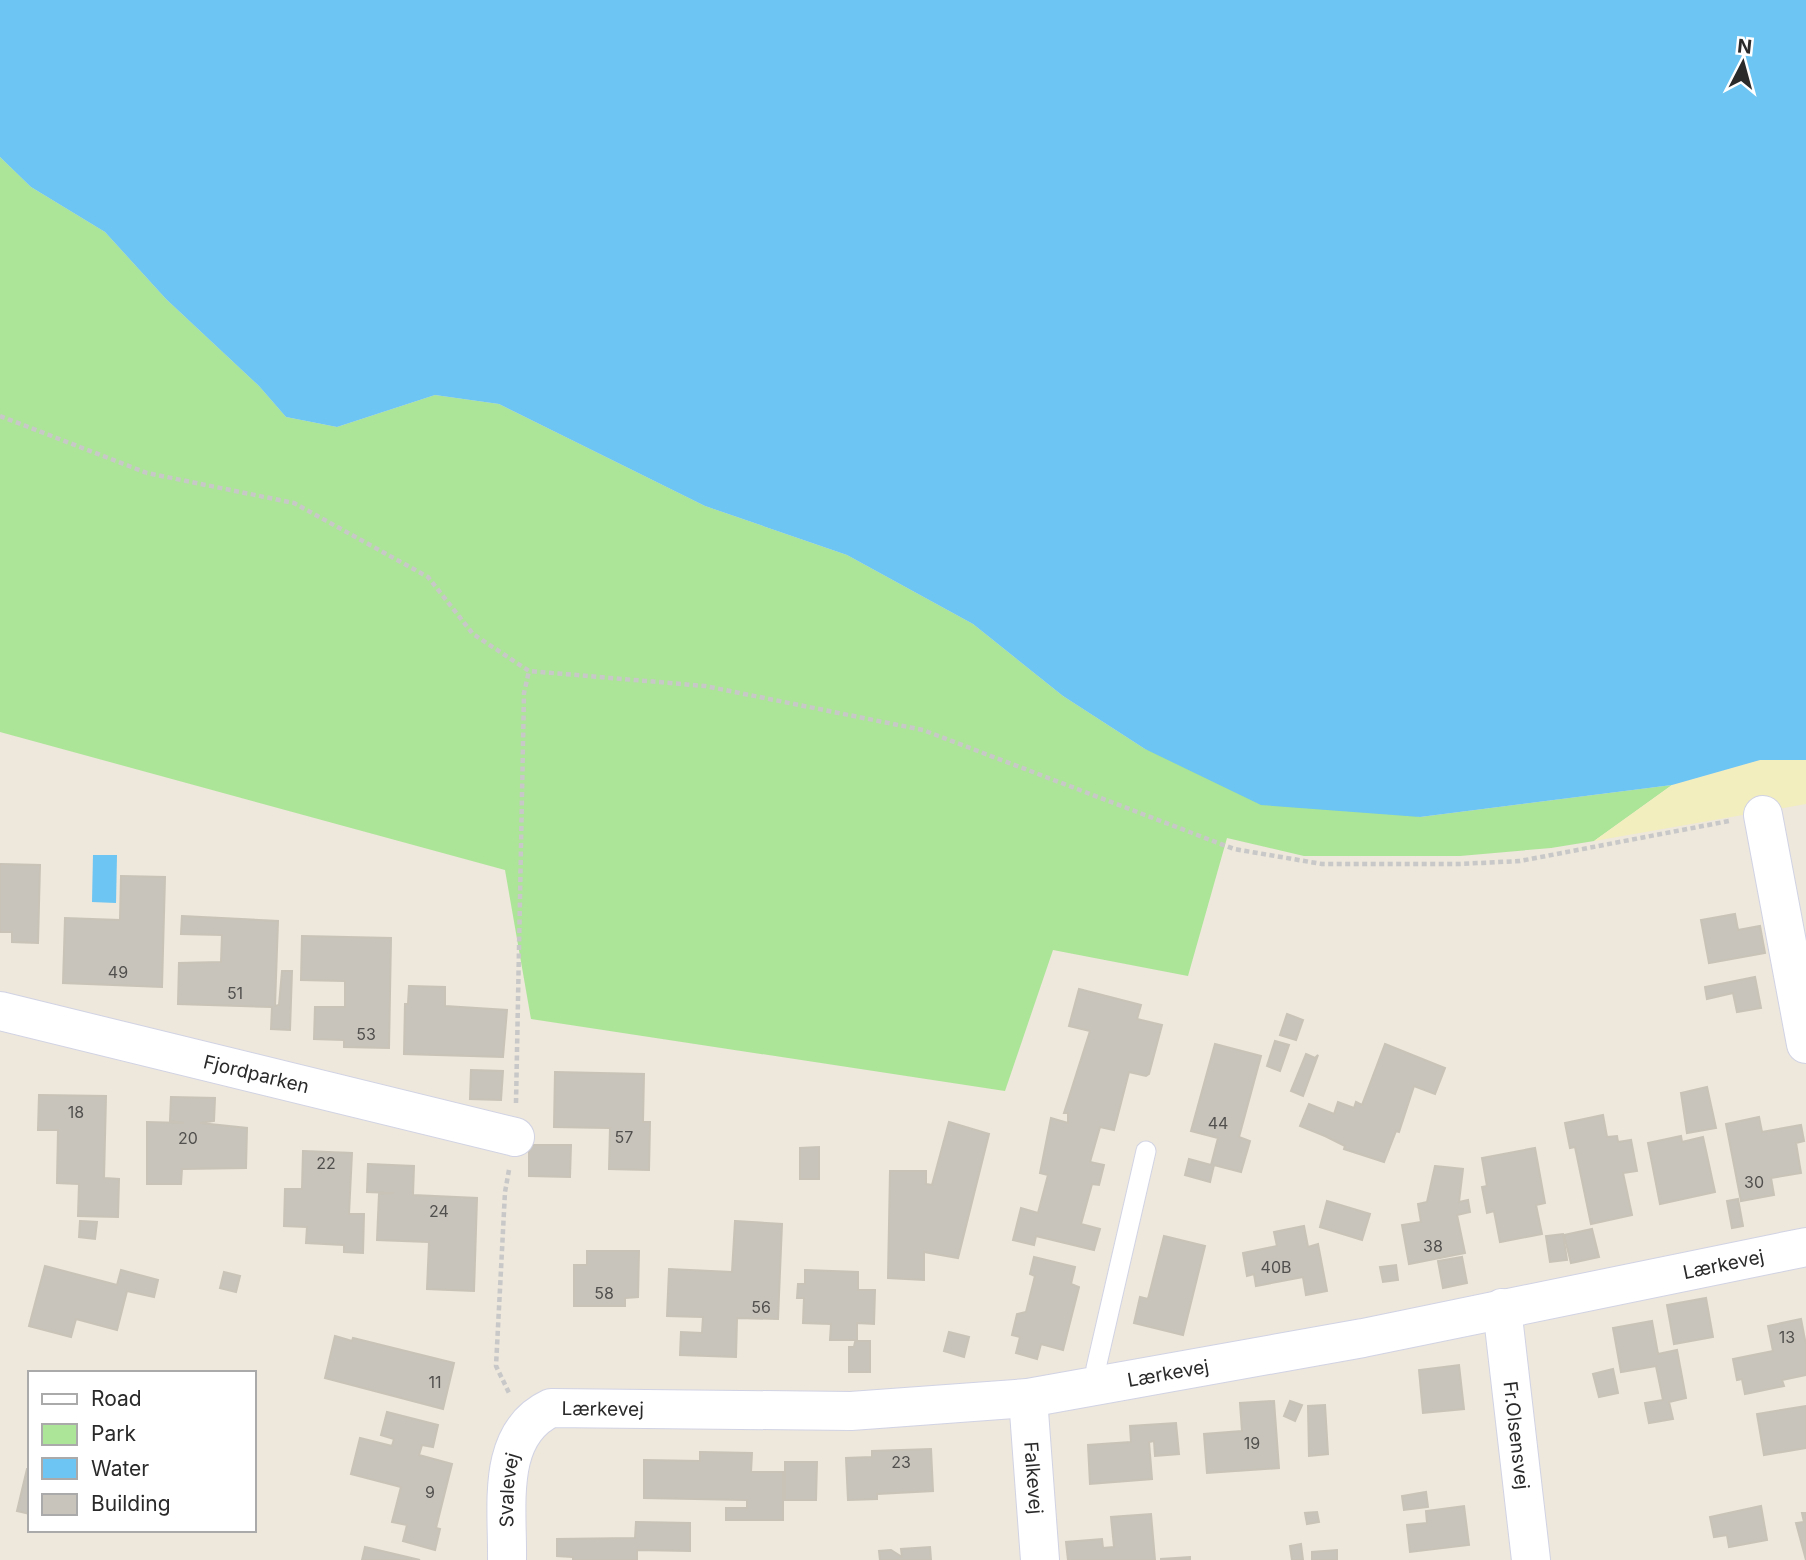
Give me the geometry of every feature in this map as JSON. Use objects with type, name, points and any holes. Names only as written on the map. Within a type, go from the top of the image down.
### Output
[{"type":"street","points":[[1763,815],[1806,1044]]},
{"type":"street","name":"Fjordparken","points":[[0,1011],[515,1137]]},
{"type":"street","name":"Lærkevej","points":[[525,1424],[541,1412],[561,1406],[851,1411],[1028,1398],[1098,1387],[1806,1247]]},
{"type":"street","name":"Fr.Olsensvej","points":[[1502,1308],[1531,1560]]},
{"type":"street","name":"Falkevej","points":[[1028,1398],[1040,1560]]},
{"type":"street","name":"Svalevej","points":[[507,1560],[509,1464],[525,1424]]},
{"type":"lane","points":[[1098,1387],[1096,1368],[1146,1151]]},
{"type":"path","points":[[0,416],[147,473],[294,503],[428,577],[473,634],[529,671],[705,686],[923,730],[1234,849],[1322,864],[1520,861],[1763,815]]},
{"type":"path","points":[[525,1424],[496,1366],[505,1192],[515,1137],[524,693],[529,671]]},
{"type":"green space","points":[[0,157],[31,187],[105,232],[166,299],[259,386],[286,417],[337,427],[435,395],[499,404],[705,506],[847,555],[973,624],[1063,696],[1145,749],[1420,817],[1672,785],[1594,841],[1551,848],[1460,856],[1304,856],[1227,838],[1188,976],[1053,950],[1005,1091],[531,1019],[505,870],[0,732]]},
{"type":"sand","points":[[1760,760],[1806,760],[1806,804],[1594,841],[1672,785]]},
{"type":"water","points":[[0,0],[1806,0],[1806,760],[1760,760],[1672,785],[1420,817],[1261,805],[1145,749],[1063,696],[973,624],[847,555],[705,506],[499,404],[435,395],[337,427],[286,417],[259,386],[166,299],[105,232],[31,187],[0,157]]},
{"type":"water","points":[[93,855],[117,855],[116,903],[92,902]]},
{"type":"building","points":[[0,864],[40,865],[38,943],[12,942],[12,932],[0,932]]},
{"type":"building","points":[[121,876],[165,877],[162,987],[63,983],[65,918],[120,920]]},
{"type":"building","points":[[1735,914],[1738,930],[1760,926],[1765,953],[1709,963],[1701,920]]},
{"type":"building","points":[[182,916],[278,921],[275,1006],[279,1005],[282,971],[292,971],[290,1030],[271,1029],[272,1007],[178,1004],[179,963],[221,962],[222,935],[181,934]]},
{"type":"building","points":[[302,936],[391,938],[389,1048],[344,1047],[344,1040],[314,1039],[315,1007],[345,1007],[345,981],[301,980]]},
{"type":"building","points":[[1755,977],[1761,1008],[1737,1012],[1733,993],[1707,999],[1705,987]]},
{"type":"building","points":[[409,986],[445,987],[445,1006],[507,1010],[503,1057],[404,1054],[405,1004],[408,1004]]},
{"type":"building","points":[[1079,989],[1141,1005],[1137,1019],[1162,1025],[1149,1074],[1146,1076],[1129,1072],[1114,1130],[1100,1127],[1090,1162],[1104,1165],[1099,1185],[1092,1184],[1081,1224],[1100,1229],[1094,1250],[1036,1236],[1034,1245],[1013,1240],[1021,1208],[1038,1213],[1048,1175],[1040,1173],[1051,1118],[1068,1123],[1068,1113],[1064,1113],[1090,1031],[1069,1026]]},
{"type":"building","points":[[1287,1014],[1303,1020],[1296,1040],[1280,1035]]},
{"type":"building","points":[[1275,1041],[1289,1045],[1280,1071],[1267,1066]]},
{"type":"building","points":[[1215,1044],[1261,1056],[1239,1137],[1250,1141],[1241,1172],[1214,1165],[1210,1182],[1185,1175],[1189,1159],[1211,1165],[1218,1138],[1191,1131]]},
{"type":"building","points":[[1385,1044],[1445,1068],[1435,1094],[1414,1086],[1399,1132],[1396,1131],[1384,1162],[1344,1149],[1345,1146],[1300,1126],[1309,1104],[1334,1114],[1338,1102],[1354,1108],[1356,1102],[1362,1105]]},
{"type":"building","points":[[1306,1054],[1315,1058],[1318,1055],[1303,1096],[1291,1091]]},
{"type":"building","points":[[471,1070],[503,1071],[501,1100],[470,1099]]},
{"type":"building","points":[[555,1072],[644,1074],[643,1122],[650,1122],[649,1170],[609,1169],[610,1128],[554,1127]]},
{"type":"building","points":[[1707,1087],[1716,1128],[1687,1133],[1681,1093]]},
{"type":"building","points":[[39,1095],[106,1096],[104,1178],[119,1179],[118,1217],[78,1216],[79,1184],[57,1183],[58,1130],[38,1130]]},
{"type":"building","points":[[171,1097],[215,1098],[214,1121],[200,1123],[247,1128],[246,1168],[182,1169],[181,1184],[147,1184],[147,1122],[184,1123],[170,1121]]},
{"type":"building","points":[[1603,1115],[1607,1137],[1617,1136],[1618,1142],[1631,1140],[1637,1171],[1623,1173],[1632,1215],[1591,1224],[1575,1147],[1570,1148],[1565,1123]]},
{"type":"building","points":[[1759,1117],[1762,1132],[1801,1125],[1804,1141],[1796,1143],[1801,1173],[1771,1178],[1774,1195],[1741,1201],[1726,1124]]},
{"type":"building","points":[[949,1122],[989,1134],[958,1258],[924,1252],[924,1280],[888,1278],[890,1171],[926,1171],[926,1184],[932,1185]]},
{"type":"building","points":[[1681,1136],[1682,1142],[1703,1137],[1715,1192],[1660,1204],[1648,1143]]},
{"type":"building","points":[[529,1145],[571,1145],[570,1177],[529,1176]]},
{"type":"building","points":[[819,1147],[819,1179],[800,1179],[800,1148]]},
{"type":"building","points":[[1535,1148],[1545,1203],[1536,1205],[1542,1234],[1500,1242],[1494,1211],[1487,1213],[1482,1187],[1487,1186],[1482,1158]]},
{"type":"building","points":[[303,1151],[352,1153],[349,1214],[364,1214],[363,1253],[344,1252],[344,1245],[306,1243],[307,1227],[284,1226],[285,1189],[302,1189]]},
{"type":"building","points":[[368,1164],[414,1166],[413,1195],[477,1198],[474,1291],[427,1289],[429,1242],[377,1240],[379,1194],[394,1193],[367,1192]]},
{"type":"building","points":[[1435,1166],[1463,1169],[1459,1202],[1468,1200],[1470,1212],[1457,1215],[1465,1253],[1409,1264],[1402,1225],[1421,1222],[1418,1204],[1427,1202]]},
{"type":"building","points":[[1738,1199],[1743,1226],[1732,1228],[1727,1201]]},
{"type":"building","points":[[1327,1201],[1370,1214],[1362,1240],[1320,1227]]},
{"type":"building","points":[[80,1221],[97,1222],[95,1239],[79,1237]]},
{"type":"building","points":[[735,1221],[782,1224],[778,1319],[737,1318],[736,1357],[680,1355],[681,1332],[702,1333],[703,1317],[667,1316],[669,1269],[732,1272]]},
{"type":"building","points":[[1304,1226],[1308,1247],[1318,1244],[1327,1291],[1306,1295],[1303,1277],[1256,1286],[1254,1274],[1247,1276],[1243,1253],[1277,1246],[1274,1232]]},
{"type":"building","points":[[1592,1229],[1599,1257],[1571,1263],[1564,1235]]},
{"type":"building","points":[[1563,1234],[1567,1260],[1550,1262],[1546,1236]]},
{"type":"building","points":[[1164,1236],[1205,1246],[1183,1335],[1134,1323],[1140,1297],[1148,1299]]},
{"type":"building","points":[[587,1251],[639,1251],[638,1297],[625,1298],[625,1306],[574,1306],[574,1265],[587,1265]]},
{"type":"building","points":[[1034,1257],[1075,1267],[1071,1284],[1079,1287],[1063,1350],[1041,1344],[1037,1359],[1016,1353],[1020,1337],[1012,1335],[1017,1314],[1026,1312],[1035,1276],[1030,1274]]},
{"type":"building","points":[[1462,1257],[1467,1283],[1443,1288],[1438,1261]]},
{"type":"building","points":[[1396,1265],[1398,1280],[1383,1282],[1380,1267]]},
{"type":"building","points":[[45,1266],[117,1285],[121,1270],[158,1280],[154,1297],[127,1291],[117,1330],[76,1319],[71,1337],[29,1326]]},
{"type":"building","points":[[805,1270],[858,1272],[858,1290],[875,1290],[874,1324],[857,1323],[857,1340],[830,1340],[831,1324],[803,1323],[804,1298],[797,1298],[798,1284],[805,1284]]},
{"type":"building","points":[[224,1272],[240,1276],[236,1292],[220,1288]]},
{"type":"building","points":[[1706,1298],[1713,1337],[1674,1344],[1667,1305]]},
{"type":"building","points":[[1801,1319],[1806,1345],[1806,1375],[1782,1380],[1784,1386],[1745,1394],[1742,1379],[1737,1380],[1733,1359],[1773,1351],[1768,1326]]},
{"type":"building","points":[[1652,1321],[1658,1354],[1677,1350],[1686,1398],[1669,1402],[1673,1419],[1649,1423],[1645,1403],[1663,1400],[1656,1366],[1621,1372],[1613,1328]]},
{"type":"building","points":[[949,1332],[969,1337],[964,1357],[944,1351]]},
{"type":"building","points":[[335,1336],[454,1363],[443,1409],[325,1378]]},
{"type":"building","points":[[858,1341],[870,1341],[870,1372],[849,1372],[849,1347],[854,1347]]},
{"type":"building","points":[[1459,1365],[1464,1409],[1423,1413],[1419,1370]]},
{"type":"building","points":[[1613,1369],[1618,1393],[1599,1397],[1593,1374]]},
{"type":"building","points":[[1274,1401],[1279,1468],[1207,1473],[1204,1434],[1242,1431],[1240,1403]]},
{"type":"building","points":[[1290,1401],[1302,1405],[1295,1421],[1284,1416]]},
{"type":"building","points":[[1325,1405],[1328,1454],[1309,1456],[1308,1406]]},
{"type":"building","points":[[1806,1406],[1806,1448],[1764,1455],[1757,1414]]},
{"type":"building","points":[[387,1412],[438,1425],[433,1447],[422,1445],[419,1455],[452,1464],[436,1528],[440,1529],[435,1550],[403,1541],[407,1525],[392,1522],[401,1487],[351,1474],[360,1438],[392,1446],[394,1439],[381,1435]]},
{"type":"building","points":[[1176,1423],[1179,1454],[1155,1456],[1154,1441],[1149,1442],[1152,1479],[1090,1484],[1088,1445],[1131,1442],[1130,1426]]},
{"type":"building","points":[[931,1449],[933,1491],[877,1494],[877,1499],[848,1500],[846,1458],[872,1457],[872,1451]]},
{"type":"building","points":[[700,1452],[752,1453],[751,1472],[783,1472],[783,1520],[726,1520],[726,1508],[747,1508],[747,1500],[644,1498],[644,1460],[700,1461]]},
{"type":"building","points":[[785,1462],[817,1462],[816,1500],[785,1500]]},
{"type":"building","points":[[27,1469],[28,1469],[28,1514],[17,1511]]},
{"type":"building","points":[[1426,1492],[1428,1507],[1404,1510],[1402,1496]]},
{"type":"building","points":[[1464,1506],[1469,1545],[1410,1552],[1407,1525],[1427,1523],[1426,1511]]},
{"type":"building","points":[[1761,1506],[1767,1540],[1729,1547],[1727,1535],[1714,1537],[1710,1517]]},
{"type":"building","points":[[1317,1512],[1319,1522],[1307,1524],[1305,1513]]},
{"type":"building","points":[[1802,1513],[1806,1513],[1806,1560],[1796,1523],[1804,1522]]},
{"type":"building","points":[[1151,1514],[1155,1560],[1068,1560],[1066,1542],[1102,1539],[1103,1548],[1114,1547],[1111,1517]]},
{"type":"building","points":[[636,1522],[690,1523],[690,1551],[637,1550],[637,1560],[573,1560],[573,1557],[557,1556],[557,1539],[635,1538]]},
{"type":"building","points":[[1301,1544],[1303,1560],[1292,1560],[1290,1546]]},
{"type":"building","points":[[365,1547],[420,1560],[362,1560]]},
{"type":"building","points":[[930,1547],[931,1560],[880,1560],[879,1551],[891,1550],[902,1557],[901,1549]]},
{"type":"building","points":[[1337,1550],[1337,1560],[1312,1560],[1312,1552]]},
{"type":"building","points":[[1190,1557],[1190,1560],[1161,1560],[1161,1559]]}]
